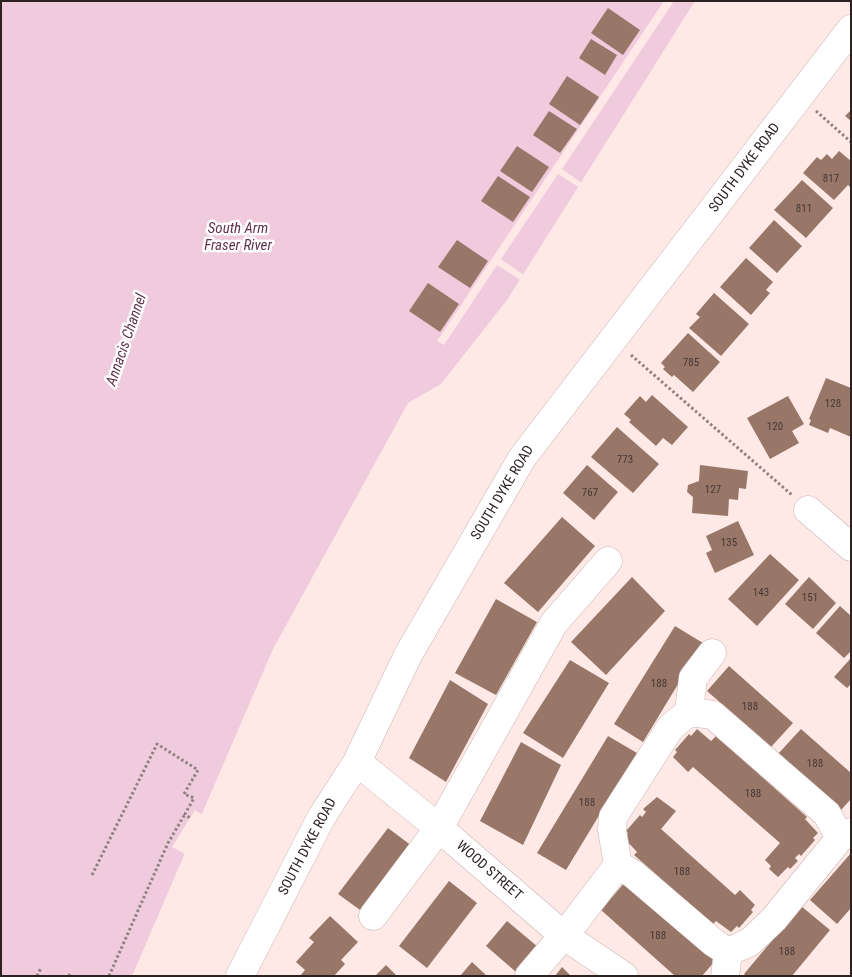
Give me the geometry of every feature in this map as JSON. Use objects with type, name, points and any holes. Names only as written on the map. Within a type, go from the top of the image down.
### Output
[{"type":"street","name":"SOUTH DYKE ROAD","points":[[240,976],[321,818],[357,762],[408,655],[522,458],[851,29]]},
{"type":"street","points":[[808,510],[851,547]]},
{"type":"street","points":[[373,916],[439,828],[554,623],[608,561]]},
{"type":"street","points":[[529,976],[564,935],[618,865],[612,830],[613,817],[670,728],[689,712],[693,678],[712,652]]},
{"type":"street","points":[[618,865],[634,874],[714,943],[727,964],[774,919],[845,835],[827,814],[713,715],[689,712]]},
{"type":"street","name":"WOOD STREET","points":[[357,762],[439,828],[564,935],[624,976]]},
{"type":"path","points":[[799,96],[851,142]]},
{"type":"path","points":[[613,339],[808,510]]},
{"type":"path","points":[[92,875],[157,744],[198,770],[184,794],[194,798],[168,843],[109,976]]},
{"type":"path","points":[[185,814],[190,818]]},
{"type":"path","points":[[37,976],[41,968]]},
{"type":"water","name":"South Arm Fraser River","points":[[1,1],[695,1],[507,300],[441,384],[408,403],[273,649],[132,976],[1,976]]},
{"type":"pier","points":[[664,1],[674,1],[562,169],[583,184],[580,188],[558,174],[501,259],[525,276],[522,281],[497,265],[444,345],[437,341]]},
{"type":"pier","points":[[195,810],[204,816],[187,855],[172,847]]},
{"type":"building","points":[[608,8],[640,30],[623,55],[591,33]]},
{"type":"building","points":[[591,39],[617,55],[605,75],[579,58]]},
{"type":"building","points":[[567,76],[599,97],[580,125],[549,104]]},
{"type":"building","points":[[851,110],[851,121],[845,116]]},
{"type":"building","points":[[549,111],[577,129],[560,153],[533,135]]},
{"type":"building","points":[[517,146],[549,167],[532,192],[500,171]]},
{"type":"building","points":[[839,151],[851,161],[851,188],[848,185],[834,200],[803,173],[817,157],[821,160],[827,154],[832,159]]},
{"type":"building","points":[[498,176],[530,197],[513,222],[481,201]]},
{"type":"building","points":[[802,180],[833,208],[806,238],[774,210]]},
{"type":"building","points":[[774,220],[802,246],[777,273],[749,248]]},
{"type":"building","points":[[457,240],[488,261],[470,288],[438,267]]},
{"type":"building","points":[[746,258],[773,282],[766,290],[770,293],[751,315],[720,287]]},
{"type":"building","points":[[428,283],[459,304],[440,332],[409,311]]},
{"type":"building","points":[[714,293],[749,324],[721,356],[689,328],[700,317],[696,314]]},
{"type":"building","points":[[688,333],[720,362],[693,392],[674,375],[672,377],[663,369],[665,367],[661,363]]},
{"type":"building","points":[[826,378],[851,388],[851,437],[830,428],[828,433],[809,425],[811,420],[809,419]]},
{"type":"building","points":[[652,395],[688,427],[672,445],[663,438],[656,446],[629,422],[631,420],[624,414],[640,396],[646,402]]},
{"type":"building","points":[[788,396],[804,424],[792,431],[799,443],[770,459],[747,418]]},
{"type":"building","points":[[617,427],[659,464],[633,493],[591,457]]},
{"type":"building","points":[[587,465],[618,492],[594,520],[563,493]]},
{"type":"building","points":[[700,465],[748,471],[746,489],[739,488],[738,500],[729,499],[728,516],[692,513],[693,497],[687,492],[688,485],[699,481]]},
{"type":"building","points":[[562,517],[595,546],[538,612],[504,583]]},
{"type":"building","points":[[738,521],[754,555],[715,573],[706,553],[712,550],[706,536]]},
{"type":"building","points":[[770,554],[799,580],[757,626],[728,599]]},
{"type":"building","points":[[632,577],[665,611],[606,675],[571,642]]},
{"type":"building","points":[[809,577],[836,603],[813,629],[785,604]]},
{"type":"building","points":[[496,599],[537,622],[496,695],[455,673]]},
{"type":"building","points":[[840,606],[851,616],[851,651],[844,658],[816,633]]},
{"type":"building","points":[[675,626],[703,643],[643,742],[614,724]]},
{"type":"building","points":[[851,658],[851,684],[847,688],[834,677]]},
{"type":"building","points":[[570,660],[609,683],[563,758],[523,733]]},
{"type":"building","points":[[729,666],[793,723],[771,747],[707,691]]},
{"type":"building","points":[[450,680],[488,704],[446,782],[409,758]]},
{"type":"building","points":[[697,729],[711,741],[716,736],[807,817],[805,819],[818,833],[813,838],[815,840],[801,856],[799,854],[795,858],[798,861],[790,869],[788,867],[778,877],[769,869],[771,866],[765,860],[780,843],[693,767],[688,772],[673,757],[677,752],[675,750],[689,734],[691,736]]},
{"type":"building","points":[[801,729],[851,773],[851,799],[841,810],[778,754]]},
{"type":"building","points":[[608,736],[637,753],[566,870],[537,853]]},
{"type":"building","points":[[521,742],[561,765],[523,845],[480,821]]},
{"type":"building","points":[[657,797],[676,811],[661,829],[735,895],[740,890],[755,905],[751,910],[753,912],[739,928],[737,926],[731,932],[716,921],[713,924],[634,855],[637,852],[624,838],[628,833],[626,831],[640,815],[642,817],[646,812],[643,809]]},
{"type":"building","points":[[388,828],[416,849],[367,915],[338,894]]},
{"type":"building","points":[[851,853],[851,908],[837,924],[810,900]]},
{"type":"building","points":[[449,881],[477,903],[427,968],[399,946]]},
{"type":"building","points":[[625,882],[715,961],[702,976],[675,976],[601,910]]},
{"type":"building","points":[[801,906],[830,930],[792,976],[746,976],[744,974]]},
{"type":"building","points":[[330,916],[358,942],[341,960],[345,964],[334,976],[300,976],[305,970],[296,962],[314,942],[309,938]]},
{"type":"building","points":[[507,921],[538,947],[516,972],[486,946]]},
{"type":"building","points":[[472,962],[487,976],[460,976]]},
{"type":"building","points":[[386,965],[397,976],[375,976]]},
{"type":"building","points":[[562,967],[571,976],[555,976]]},
{"type":"water label","name":"Annacis Channel","points":[[127,340]]}]
